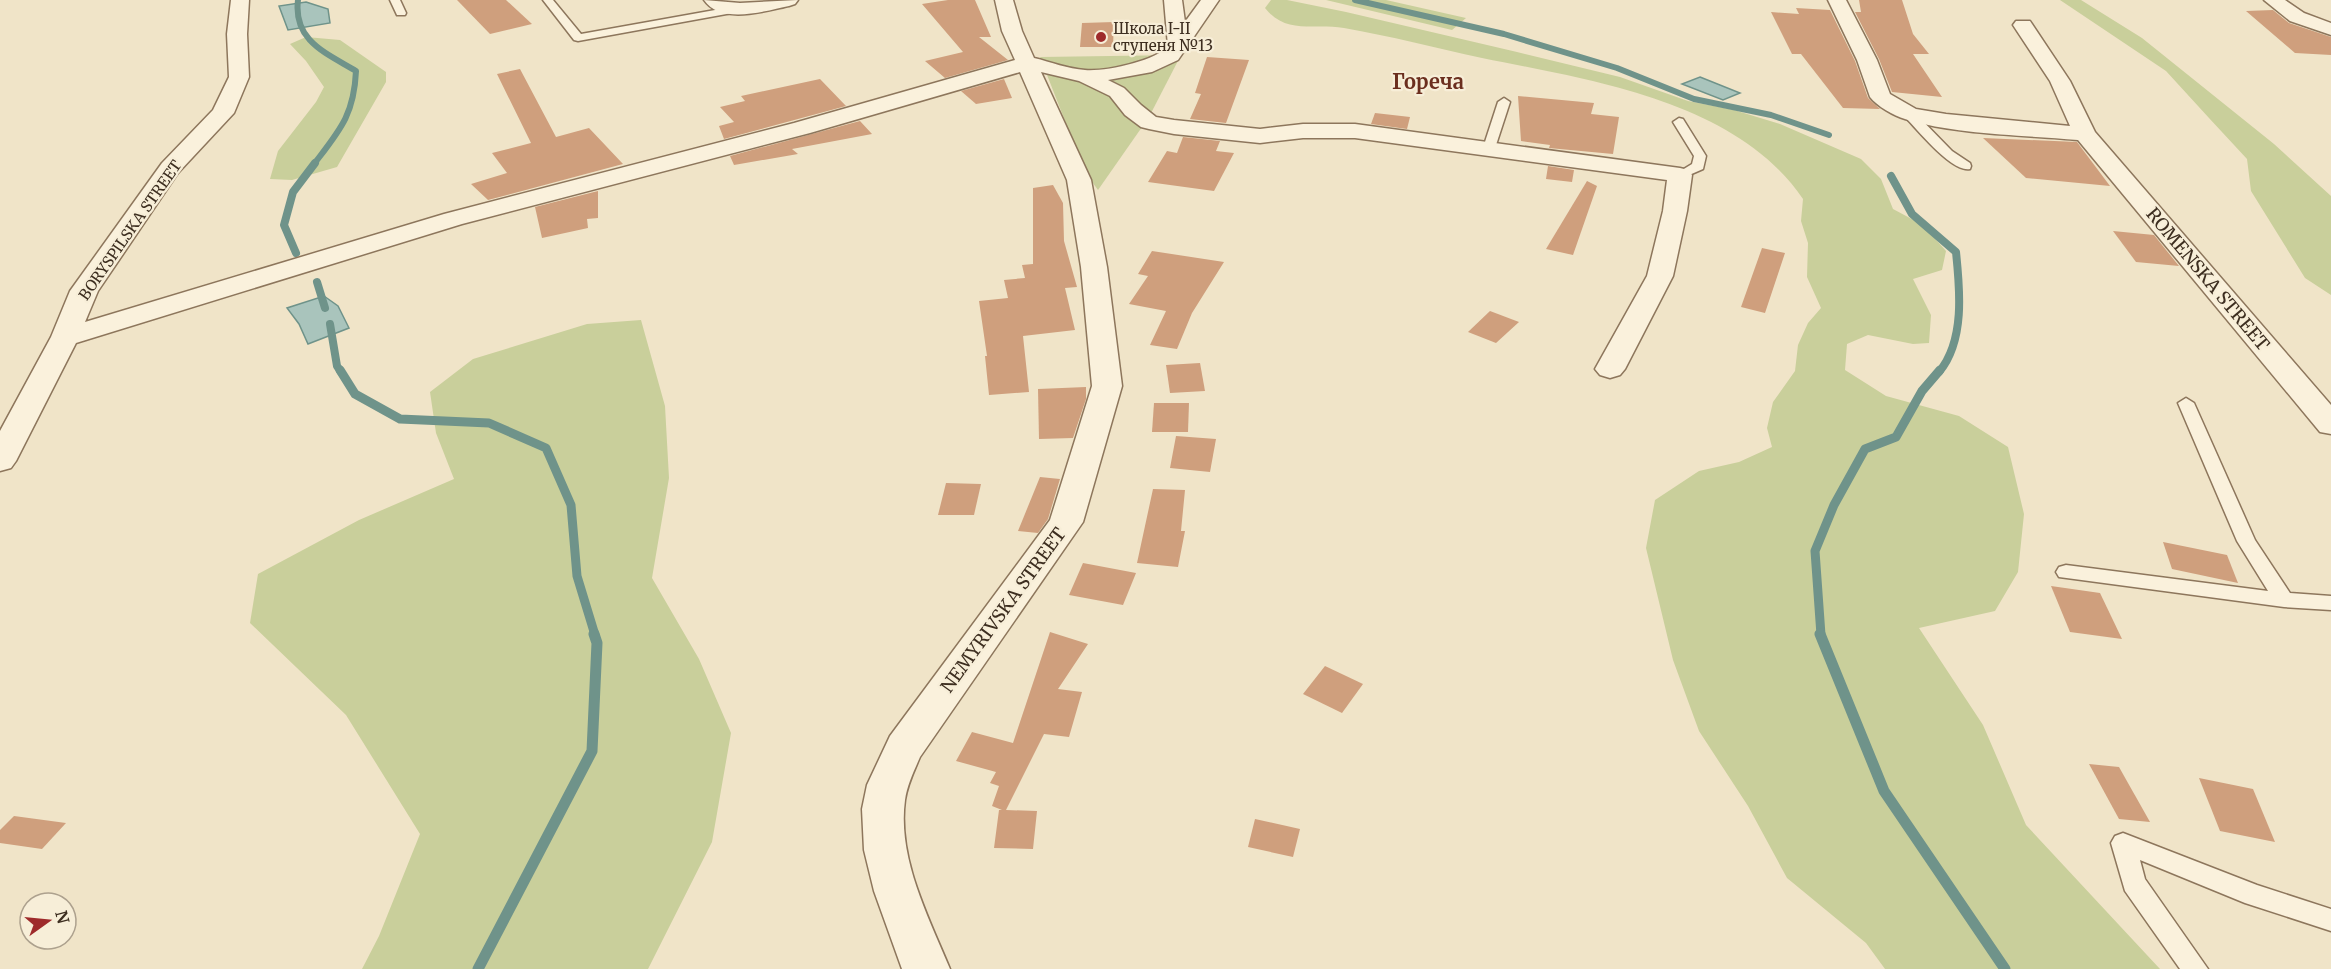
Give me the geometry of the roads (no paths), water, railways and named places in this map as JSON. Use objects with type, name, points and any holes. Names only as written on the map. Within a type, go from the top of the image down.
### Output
[{"type":"street","name":"BORYSPILSKA STREET","points":[[0,461],[64,337],[84,291],[170,168],[223,113],[238,77],[237,34],[240,0]]},
{"type":"street","points":[[713,0],[726,8],[745,8],[789,0]]},
{"type":"street","name":"NEMYRIVSKA STREET","points":[[926,969],[902,906],[885,847],[883,808],[889,780],[904,748],[1066,522],[1107,386],[1094,267],[1079,180],[1012,31],[1004,0]]},
{"type":"street","points":[[1173,0],[1178,46]]},
{"type":"street","points":[[1086,77],[1145,68],[1171,56],[1210,0]]},
{"type":"street","points":[[1837,0],[1867,60],[1881,97],[1909,114],[1946,121],[2085,134]]},
{"type":"street","points":[[2273,0],[2297,17],[2331,29]]},
{"type":"street","name":"ROMENSKA STREET","points":[[2024,25],[2060,81],[2085,134],[2331,425]]},
{"type":"street","points":[[64,337],[453,219],[802,128],[1028,63],[1086,77],[1116,92],[1133,110],[1149,122],[1174,127],[1260,136],[1314,130],[1355,131],[1680,175],[1675,211],[1660,276],[1610,369]]},
{"type":"lane","points":[[395,0],[401,13]]},
{"type":"lane","points":[[548,0],[578,38],[745,8]]},
{"type":"lane","points":[[1489,148],[1504,102]]},
{"type":"lane","points":[[1909,114],[1948,154],[1965,166]]},
{"type":"lane","points":[[1679,122],[1700,156],[1698,166],[1680,175]]},
{"type":"lane","points":[[2186,403],[2246,541],[2284,600]]},
{"type":"lane","points":[[2066,572],[2284,600],[2331,603]]},
{"type":"lane","points":[[2195,969],[2133,883],[2123,843],[2254,895],[2331,920]]},
{"type":"water","points":[[306,2],[328,9],[330,23],[288,30],[279,6]]},
{"type":"water","points":[[1700,77],[1740,93],[1723,100],[1682,84]]},
{"type":"water","points":[[324,296],[338,306],[349,328],[308,344],[299,324],[287,308]]},
{"type":"waterway","points":[[298,0],[298,14],[306,36],[323,51],[356,71],[349,111],[314,164]]},
{"type":"waterway","points":[[1355,0],[1504,34],[1617,68],[1694,99],[1771,115],[1829,135]]},
{"type":"waterway","points":[[296,253],[284,225],[293,192],[315,163]]},
{"type":"waterway","points":[[1891,176],[1912,214],[1956,252],[1959,282],[1957,330],[1953,346],[1939,372]]},
{"type":"waterway","points":[[317,282],[325,308]]},
{"type":"waterway","points":[[330,324],[337,366],[341,372]]},
{"type":"waterway","points":[[340,370],[355,394],[400,419],[489,423],[546,448],[571,505],[577,576],[595,635]]},
{"type":"waterway","points":[[1821,635],[1815,551],[1834,505],[1865,449],[1896,437],[1922,391],[1940,370]]},
{"type":"waterway","points":[[478,969],[592,751],[597,643],[594,634]]},
{"type":"waterway","points":[[1820,634],[1884,791],[2005,969]]},
{"type":"place","name":"Школа I-II ступеня №13","points":[[1101,37]]},
{"type":"district","name":"Гореча","points":[[1428,81]]}]
